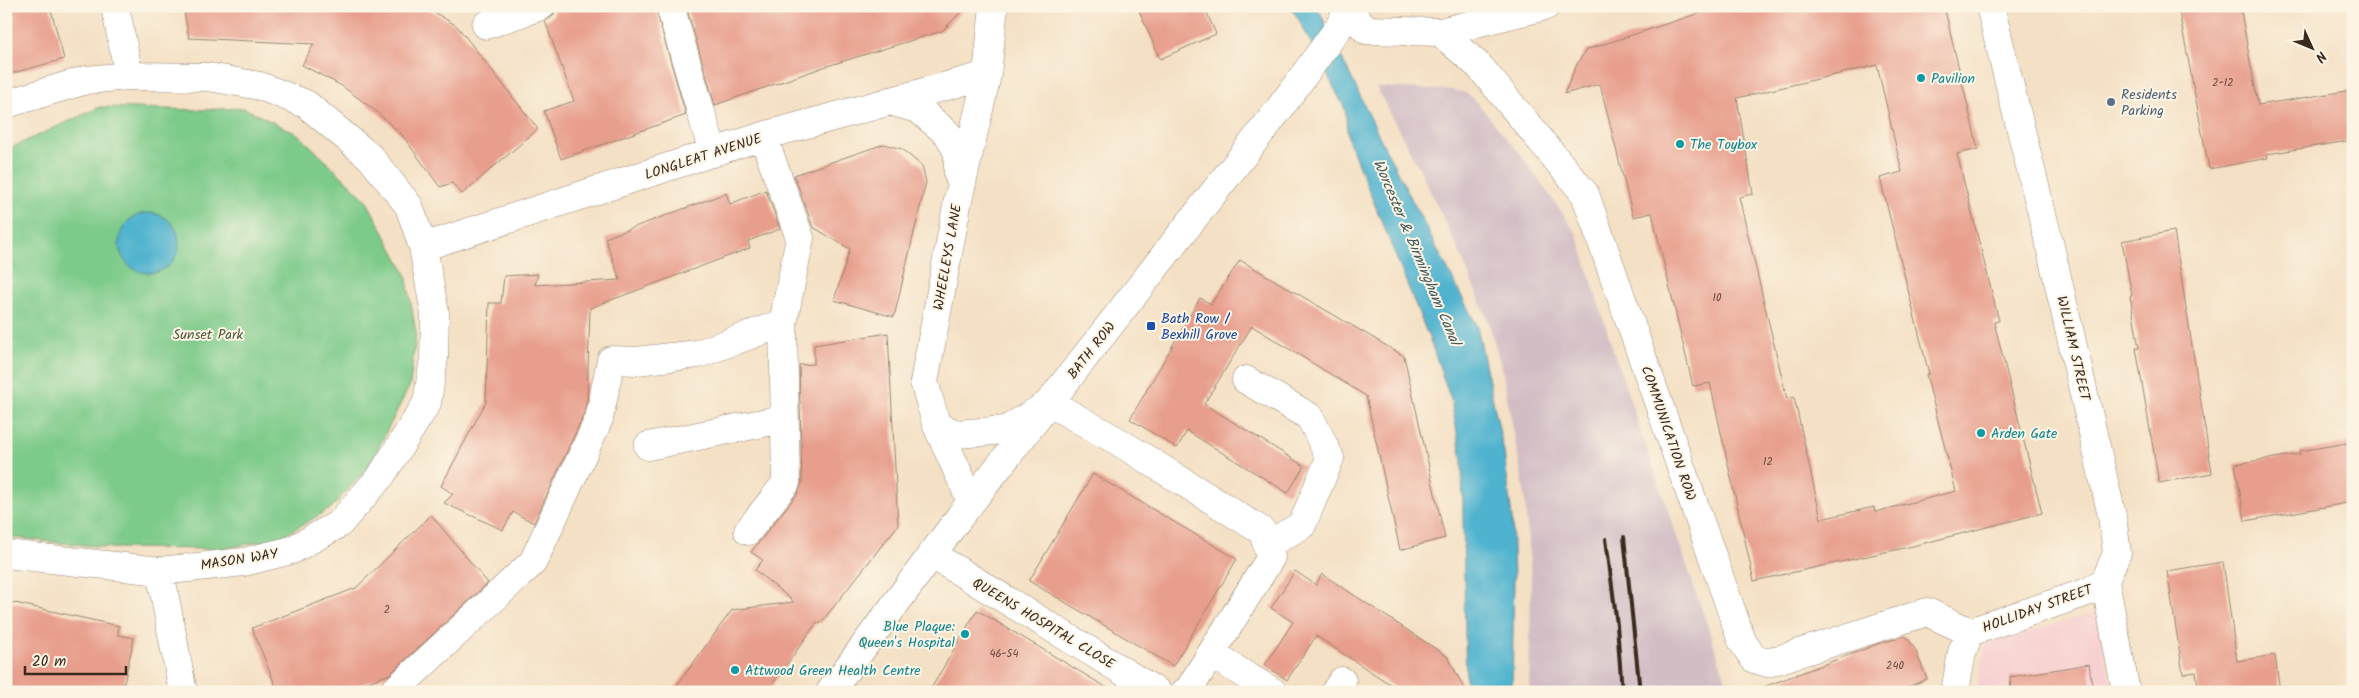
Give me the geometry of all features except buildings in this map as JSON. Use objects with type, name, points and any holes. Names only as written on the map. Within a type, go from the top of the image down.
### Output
[{"type":"street","points":[[115,6],[129,76]]},
{"type":"street","points":[[486,25],[541,6]]},
{"type":"street","points":[[670,6],[714,154]]},
{"type":"street","name":"WHEELEYS LANE","points":[[971,501],[937,426],[924,382],[958,200],[987,75],[994,6]]},
{"type":"street","name":"WILLIAM STREET","points":[[1990,6],[2052,252],[2112,516],[2117,553],[2105,581]]},
{"type":"street","points":[[1346,14],[1366,30],[1440,32],[1530,8]]},
{"type":"street","name":"BATH ROW","points":[[830,692],[971,501],[1050,403],[1277,112],[1346,14]]},
{"type":"street","name":"COMMUNICATION ROW","points":[[1440,32],[1480,67],[1585,194],[1742,641],[1754,660],[1768,663],[1927,612],[1970,632]]},
{"type":"street","name":"LONGLEAT AVENUE","points":[[422,247],[714,154],[763,136],[987,75]]},
{"type":"street","name":"MASON WAY","points":[[6,104],[86,80],[129,76],[209,77],[260,86],[306,104],[375,164],[409,206],[422,247],[435,314],[434,358],[427,404],[381,476],[339,524],[292,550],[244,562],[160,571],[6,554]]},
{"type":"street","points":[[889,101],[918,109],[948,134],[958,153],[958,200]]},
{"type":"street","points":[[748,531],[786,483],[782,323],[800,238],[763,136]]},
{"type":"street","points":[[392,692],[533,562],[599,419],[611,360],[636,361],[698,354],[782,323]]},
{"type":"street","points":[[1246,380],[1310,417],[1330,458],[1302,524],[1267,545]]},
{"type":"street","points":[[937,426],[957,434],[1006,430],[1050,403],[1119,442],[1262,531],[1271,557],[1188,691],[1185,692]]},
{"type":"street","points":[[648,446],[783,419]]},
{"type":"street","name":"QUEENS HOSPITAL CLOSE","points":[[931,554],[1157,692]]},
{"type":"street","points":[[160,571],[183,692]]},
{"type":"street","points":[[2105,581],[2126,692]]},
{"type":"street","name":"HOLLIDAY STREET","points":[[1955,692],[1962,652],[1970,632],[2090,591],[2105,581]]},
{"type":"street","points":[[1211,654],[1273,692]]},
{"type":"shaded area","points":[[1376,87],[1452,90],[1466,93],[1473,98],[1521,155],[1577,234],[1614,353],[1730,692],[1529,692],[1531,579],[1524,489],[1503,374],[1488,320],[1457,247],[1420,170]]},
{"type":"shaded area","points":[[2098,612],[2112,692],[1976,692],[1986,643]]},
{"type":"green space","name":"Sunset Park","points":[[100,107],[197,110],[244,108],[299,135],[366,200],[406,274],[416,333],[410,385],[368,468],[330,509],[279,538],[222,549],[112,548],[6,537],[6,150]]},
{"type":"water","name":"Worcester & Birmingham Canal","points":[[1286,6],[1317,6],[1384,146],[1477,326],[1504,452],[1512,518],[1514,578],[1512,692],[1466,692],[1462,460],[1451,400],[1431,343],[1348,139],[1345,109],[1298,18],[1290,7]]},
{"type":"water","points":[[143,213],[155,213],[166,218],[174,226],[179,237],[177,255],[166,268],[155,273],[143,273],[132,268],[124,260],[119,249],[119,237],[124,226],[132,218]]},
{"type":"railway","points":[[1624,537],[1640,692]]},
{"type":"railway","points":[[1606,539],[1617,625],[1622,692]]},
{"type":"place","name":"Pavilion","points":[[1921,78]]},
{"type":"place","name":"Residents Parking","points":[[2111,102]]},
{"type":"place","name":"The Toybox","points":[[1680,144]]},
{"type":"place","name":"Bath Row / Bexhill Grove","points":[[1151,326]]},
{"type":"place","name":"Arden Gate","points":[[1981,433]]},
{"type":"place","name":"Blue Plaque: Queen's Hospital","points":[[965,634]]},
{"type":"place","name":"Attwood Green Health Centre","points":[[735,670]]}]
